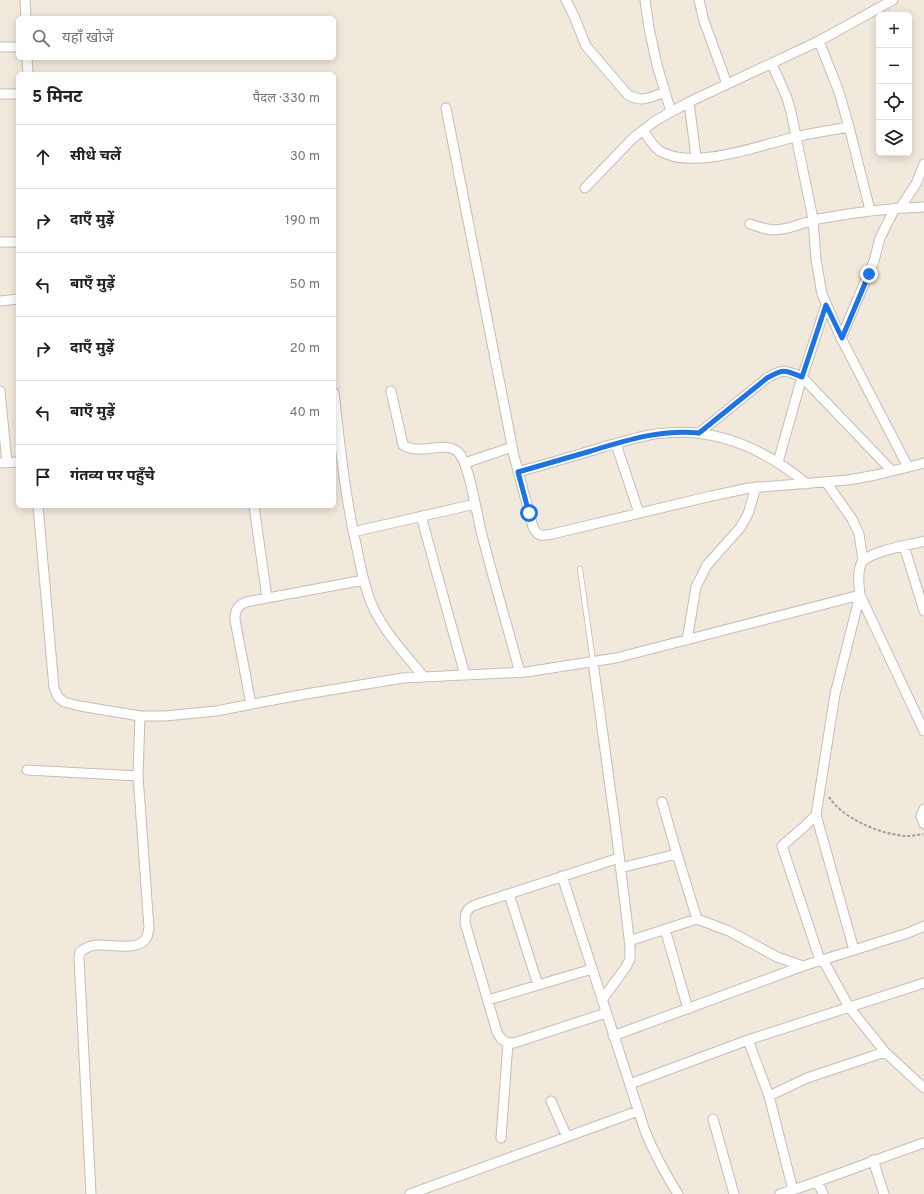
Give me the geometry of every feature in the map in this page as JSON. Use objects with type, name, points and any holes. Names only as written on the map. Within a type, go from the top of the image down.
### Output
[{"type":"street","points":[[25,0],[26,16]]},
{"type":"street","points":[[566,0],[586,46],[628,95],[644,100],[665,92]]},
{"type":"street","points":[[645,0],[649,28],[670,112]]},
{"type":"street","points":[[699,0],[704,21],[727,84]]},
{"type":"street","points":[[585,188],[633,138],[654,121],[689,102],[819,41],[894,0]]},
{"type":"street","points":[[819,41],[839,92],[870,210]]},
{"type":"street","points":[[0,47],[16,47]]},
{"type":"street","points":[[27,60],[28,72]]},
{"type":"street","points":[[772,64],[787,98],[796,137],[813,219],[816,260],[822,294],[842,338],[908,466]]},
{"type":"street","points":[[0,94],[16,94]]},
{"type":"street","points":[[689,102],[696,158]]},
{"type":"street","points":[[446,108],[512,447],[532,527],[536,533],[542,536],[707,496],[756,487],[807,484],[876,476],[908,466],[924,463]]},
{"type":"street","points":[[643,130],[659,151],[674,156],[696,158],[726,155],[796,137],[849,127]]},
{"type":"street","points":[[842,338],[874,261],[880,238],[897,208],[916,184],[924,164]]},
{"type":"street","points":[[750,224],[768,230],[775,230],[813,219],[870,210],[924,207]]},
{"type":"street","points":[[0,242],[16,242]]},
{"type":"street","points":[[0,301],[16,299]]},
{"type":"street","points":[[778,462],[802,377],[826,305]]},
{"type":"street","points":[[699,433],[767,378],[779,371],[786,371],[802,377],[892,471]]},
{"type":"street","points":[[0,391],[3,463],[16,462]]},
{"type":"street","points":[[391,391],[402,445],[408,449],[415,450],[444,447],[451,448],[458,452],[465,463],[481,531],[520,673]]},
{"type":"street","points":[[336,409],[349,512],[364,580],[372,605],[393,640],[423,676]]},
{"type":"street","points":[[518,472],[638,437],[664,433],[688,432],[714,435],[747,445],[778,462],[807,484]]},
{"type":"street","points":[[616,444],[639,513]]},
{"type":"street","points":[[465,463],[512,447]]},
{"type":"street","points":[[826,482],[852,519],[859,534],[864,560]]},
{"type":"street","points":[[687,640],[696,587],[707,565],[740,528],[748,514],[756,487]]},
{"type":"street","points":[[353,532],[475,504]]},
{"type":"street","points":[[38,508],[54,688],[58,697],[64,702],[80,706],[140,716],[164,716],[216,711],[403,678],[520,673],[593,662],[616,658],[860,595]]},
{"type":"street","points":[[254,508],[267,598]]},
{"type":"street","points":[[421,516],[465,675]]},
{"type":"street","points":[[854,950],[816,815],[835,694],[860,595],[859,576],[864,560],[872,555],[924,541]]},
{"type":"street","points":[[904,546],[924,611]]},
{"type":"street","points":[[251,704],[235,620],[235,611],[240,605],[246,602],[364,580]]},
{"type":"street","points":[[860,595],[924,731]]},
{"type":"street","points":[[593,662],[619,858],[630,959],[602,1000]]},
{"type":"street","points":[[90,1194],[79,958],[80,952],[86,948],[96,945],[136,946],[142,943],[147,937],[149,928],[138,776],[140,716]]},
{"type":"street","points":[[27,770],[138,776]]},
{"type":"street","points":[[662,802],[697,919]]},
{"type":"street","points":[[924,809],[921,816],[924,824]]},
{"type":"street","points":[[816,815],[782,846],[822,960],[849,1007],[885,1052],[924,1088]]},
{"type":"street","points":[[620,868],[677,854]]},
{"type":"street","points":[[606,1012],[514,1043],[508,1043],[501,1040],[497,1032],[465,923],[465,914],[468,908],[475,905],[619,858]]},
{"type":"street","points":[[562,876],[638,1111],[651,1146],[678,1194]]},
{"type":"street","points":[[509,894],[538,985]]},
{"type":"street","points":[[629,941],[697,919],[729,931],[777,957],[803,966]]},
{"type":"street","points":[[613,1036],[803,966],[908,933],[924,926]]},
{"type":"street","points":[[665,929],[688,1009]]},
{"type":"street","points":[[488,1000],[592,969]]},
{"type":"street","points":[[630,1084],[748,1040],[924,983]]},
{"type":"street","points":[[748,1040],[769,1096],[793,1190]]},
{"type":"street","points":[[500,1138],[508,1043]]},
{"type":"street","points":[[769,1096],[807,1078],[885,1052]]},
{"type":"street","points":[[551,1101],[567,1137]]},
{"type":"street","points":[[410,1194],[638,1111]]},
{"type":"street","points":[[713,1119],[734,1194]]},
{"type":"street","points":[[780,1194],[818,1182],[873,1160],[924,1143]]},
{"type":"street","points":[[873,1160],[884,1194]]},
{"type":"street","points":[[818,1182],[823,1194]]},
{"type":"lane","points":[[580,569],[593,662]]},
{"type":"path","points":[[821,784],[832,802],[850,817],[878,831],[907,836],[924,834]]},
{"type":"route","points":[[529,513],[518,472],[638,437],[664,433],[699,433],[746,394],[779,371],[786,371],[802,377],[826,305],[842,338],[869,274]]}]
